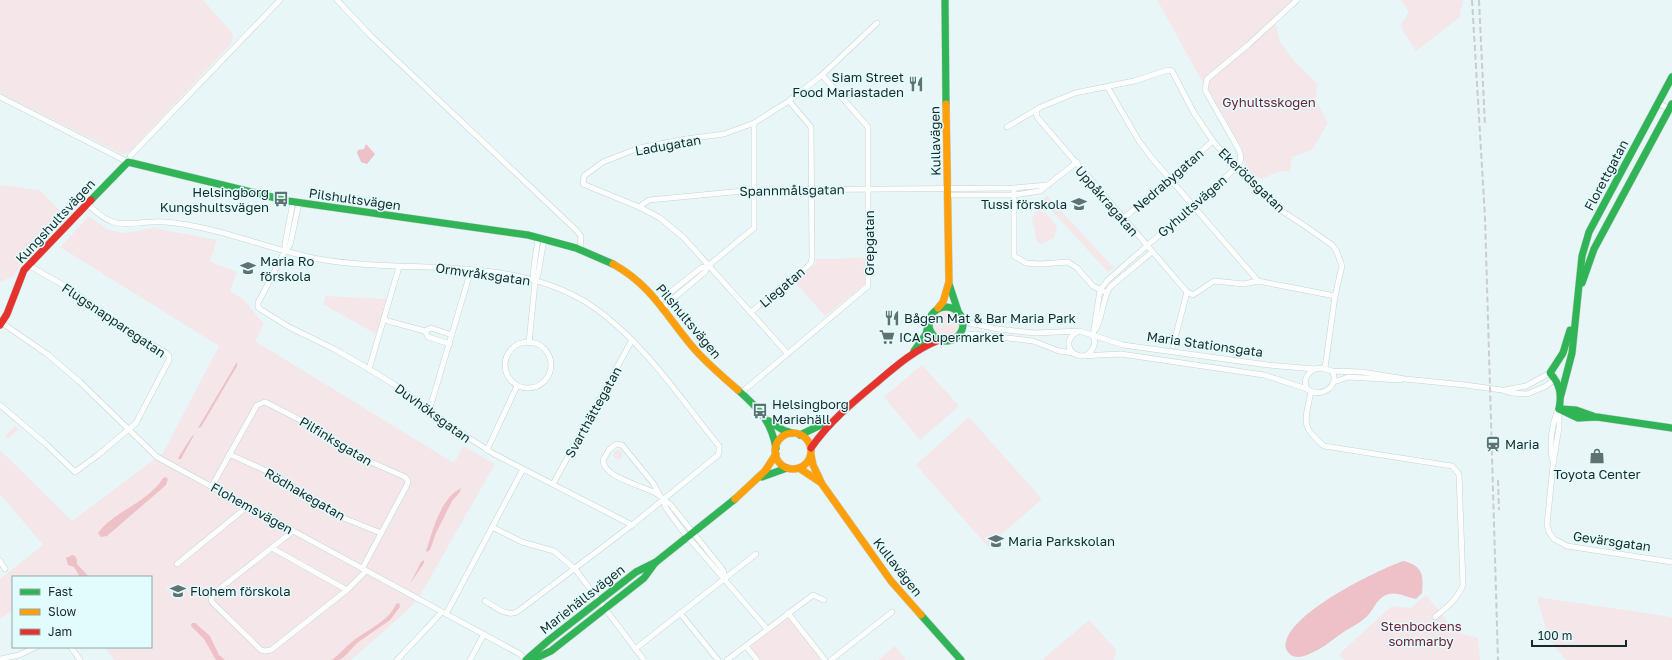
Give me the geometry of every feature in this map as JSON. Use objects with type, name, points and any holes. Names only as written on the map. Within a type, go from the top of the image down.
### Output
[{"type":"street","points":[[128,162],[132,155],[280,0]]},
{"type":"street","points":[[337,0],[371,36],[576,230],[581,236],[580,250]]},
{"type":"street","name":"Kullavägen","points":[[946,0],[949,282],[958,311],[962,318]]},
{"type":"street","name":"Gyhultsvägen","points":[[1100,290],[1108,280],[1240,163],[1240,153],[1206,92],[1206,81],[1297,0]]},
{"type":"street","name":"Ladugatan","points":[[787,353],[684,238],[660,218],[639,207],[583,184],[584,176],[603,162],[639,148],[686,139],[724,134],[754,123],[789,101],[822,75],[877,23]]},
{"type":"street","name":"Ekerödsgatan","points":[[1007,128],[1046,104],[1075,93],[1108,88],[1168,70],[1172,71],[1194,113],[1213,141],[1236,168],[1279,209],[1332,244],[1336,250],[1342,266],[1335,296],[1325,368]]},
{"type":"street","name":"Grepgatan","points":[[741,392],[868,286],[868,127],[822,75]]},
{"type":"street","name":"Florettgatan","points":[[1580,290],[1582,256],[1589,232],[1672,77]]},
{"type":"street","points":[[1108,88],[1139,140],[1169,179],[1258,280]]},
{"type":"street","name":"Pilshultsvägen","points":[[0,97],[128,162],[198,180],[296,202],[541,238],[580,250],[608,261],[626,271],[639,281],[698,353],[741,392],[769,421],[783,430],[797,434]]},
{"type":"street","name":"Liegatan","points":[[751,312],[811,263],[811,127],[789,101]]},
{"type":"street","points":[[1658,103],[1671,108]]},
{"type":"street","name":"Florettgatan","points":[[1561,360],[1567,346],[1580,290],[1594,249],[1671,108]]},
{"type":"street","points":[[1036,110],[1037,117],[1077,162]]},
{"type":"street","points":[[660,305],[705,272],[708,266],[754,228],[754,123]]},
{"type":"street","name":"Nedrabygatan","points":[[1124,218],[1213,141]]},
{"type":"street","name":"Kungshultsvägen","points":[[1,324],[7,314],[21,276],[28,265],[128,162]]},
{"type":"street","name":"Uppåkragatan","points":[[947,192],[1014,195],[1040,191],[1077,162],[1146,246],[1187,292]]},
{"type":"street","points":[[947,192],[1048,185]]},
{"type":"street","points":[[1014,188],[1014,256],[1026,263],[1040,264],[1068,262],[1077,268],[1093,286],[1107,293]]},
{"type":"street","name":"Spannmålsgatan","points":[[639,207],[649,200],[754,190],[869,189],[947,192]]},
{"type":"street","name":"Duvhöksgatan","points":[[296,202],[290,245],[285,251],[258,303],[258,306],[263,312],[289,327],[340,352],[395,385],[429,411],[487,450],[632,525]]},
{"type":"street","name":"Ormvråksgatan","points":[[87,204],[104,218],[113,222],[125,224],[171,222],[202,228],[320,259],[399,267],[430,266],[471,270],[535,282],[566,293],[591,306],[612,321],[632,340],[719,446],[718,455],[662,498]]},
{"type":"street","points":[[529,342],[535,282],[538,275],[541,238]]},
{"type":"street","name":"Gyhultsvägen","points":[[1093,336],[1101,318],[1107,293],[1110,287],[1152,252]]},
{"type":"street","name":"Flugsnapparegatan","points":[[28,265],[70,289],[124,330],[165,352],[169,356],[169,360],[139,419],[129,429]]},
{"type":"street","points":[[369,369],[399,267]]},
{"type":"street","points":[[429,411],[471,270]]},
{"type":"street","points":[[1173,346],[1187,292],[1193,295],[1214,281],[1244,284],[1258,280],[1335,296]]},
{"type":"street","name":"Kullavägen","points":[[913,353],[926,334],[932,314],[943,302],[949,282]]},
{"type":"street","points":[[1087,355],[1094,346],[1095,342],[1093,336],[1100,290]]},
{"type":"street","points":[[938,308],[946,306],[958,311]]},
{"type":"street","name":"Florettgatan","points":[[1562,395],[1572,352],[1575,315]]},
{"type":"street","points":[[957,337],[963,329],[962,318]]},
{"type":"street","name":"Maria Stationsgata","points":[[962,318],[973,324],[1035,333],[1085,332],[1123,345],[1268,365],[1315,369],[1325,368],[1332,371],[1362,372],[1405,379],[1465,384],[1502,390],[1511,393],[1527,394],[1544,386],[1556,379],[1568,366]]},
{"type":"street","points":[[384,320],[425,331],[431,328],[452,335]]},
{"type":"street","name":"Flohemsvägen","points":[[1,324],[47,354],[74,377],[157,457],[484,634],[520,654],[526,660]]},
{"type":"street","points":[[928,326],[932,334],[939,340]]},
{"type":"street","points":[[425,331],[428,337],[450,344]]},
{"type":"street","points":[[1073,353],[1070,350],[1068,342],[1072,334],[1077,332]]},
{"type":"street","name":"Maria Stationsgata","points":[[957,337],[975,334],[1033,341],[1079,356],[1121,354],[1264,375],[1307,389],[1311,392],[1324,392],[1330,388],[1334,382],[1348,377],[1399,380],[1405,379]]},
{"type":"street","name":"Kullavägen","points":[[957,337],[945,341],[939,340],[913,353],[834,418],[818,437],[811,452],[813,465],[822,484],[883,570],[961,660]]},
{"type":"street","name":"Svarthättegatan","points":[[553,484],[632,340]]},
{"type":"street","points":[[529,342],[538,345],[548,355],[551,364],[549,374],[544,382],[536,387],[527,388],[517,386],[509,378],[506,373],[505,362],[509,353],[514,347],[529,342]]},
{"type":"street","name":"Maria Stationsgata","points":[[1502,390],[1526,386],[1550,373],[1561,360]]},
{"type":"street","points":[[1307,389],[1305,384],[1308,373],[1315,369]]},
{"type":"street","points":[[1332,371],[1335,378],[1334,382]]},
{"type":"street","points":[[1550,373],[1556,379],[1561,388],[1562,395]]},
{"type":"street","points":[[487,450],[517,386]]},
{"type":"street","points":[[1311,392],[1306,416],[1307,429],[1314,438],[1324,446],[1452,466],[1459,474],[1463,585],[1460,594],[1454,601],[1435,617]]},
{"type":"street","name":"Gevärsgatan","points":[[1562,395],[1550,436],[1553,465],[1547,525],[1549,532],[1556,541],[1567,546],[1672,562]]},
{"type":"street","name":"Pilfinksgatan","points":[[212,486],[257,405],[265,402],[288,412],[347,449],[406,478],[408,481],[364,570],[347,590],[271,650],[265,651],[261,650],[212,602],[211,598],[213,594],[272,548]]},
{"type":"street","points":[[0,405],[47,445],[75,472],[129,429]]},
{"type":"street","points":[[1558,409],[1576,410],[1597,417],[1672,428]]},
{"type":"street","name":"Kullavägen","points":[[797,434],[810,431],[834,418]]},
{"type":"street","name":"Pilshultsvägen","points":[[769,421],[774,433],[776,451]]},
{"type":"street","points":[[797,434],[806,439],[811,452],[806,464],[799,468],[787,468],[779,462],[776,451],[782,437],[797,434]]},
{"type":"street","points":[[662,498],[653,483],[625,448],[619,444],[613,446],[603,460],[605,468],[614,475],[662,498],[670,504],[691,534],[723,570],[725,578],[767,630]]},
{"type":"street","name":"Mariehällsvägen","points":[[758,479],[776,451]]},
{"type":"street","name":"Rödhakegatan","points":[[229,454],[273,474],[320,505],[346,519],[381,533]]},
{"type":"street","name":"Mariehällsvägen","points":[[526,660],[549,640],[636,572],[656,562],[758,479],[771,472],[787,468]]},
{"type":"street","name":"Kullavägen","points":[[799,468],[822,484]]},
{"type":"street","points":[[397,660],[444,613],[523,469]]},
{"type":"street","points":[[485,600],[507,614],[512,614],[575,569],[632,525],[662,498]]},
{"type":"street","points":[[177,564],[248,506]]},
{"type":"street","points":[[492,527],[522,542],[554,551],[575,569],[644,660]]},
{"type":"street","points":[[293,531],[272,548],[347,590]]},
{"type":"street","points":[[635,649],[756,554]]},
{"type":"street","points":[[0,561],[5,569]]},
{"type":"street","name":"Mariehällsvägen","points":[[532,660],[551,651],[644,578],[656,562]]},
{"type":"street","points":[[727,660],[813,595],[824,600]]},
{"type":"street","points":[[831,660],[892,612]]},
{"type":"street","points":[[680,613],[718,660]]},
{"type":"street","points":[[788,613],[825,660]]},
{"type":"street","points":[[470,660],[484,634]]},
{"type":"street","points":[[746,646],[757,660]]},
{"type":"street","points":[[0,659],[19,655],[34,648]]},
{"type":"street","points":[[72,648],[80,660]]},
{"type":"green space","points":[[0,0],[203,0],[232,33],[233,37],[231,44],[128,153],[122,154],[0,93]]},
{"type":"green space","name":"Gyhultsskogen","points":[[1157,0],[1299,0],[1275,21],[1280,42],[1295,62],[1317,84],[1316,101],[1328,123],[1312,150],[1292,157],[1290,172],[1280,171],[1262,179],[1253,175],[1246,167],[1242,148]]},
{"type":"green space","points":[[1401,0],[1463,0],[1460,17],[1416,51],[1400,26],[1409,12]]},
{"type":"green space","points":[[0,185],[39,190],[67,217],[22,262],[14,276],[0,282]]},
{"type":"green space","points":[[1047,196],[1114,268],[1108,272],[1042,200]]},
{"type":"green space","points":[[1038,210],[1043,210],[1057,226],[1054,238],[1042,244],[1038,243],[1036,240],[1032,220],[1033,216]]},
{"type":"green space","points":[[89,216],[108,230],[125,233],[154,228],[217,240],[210,261],[237,272],[230,291],[243,299],[264,324],[255,341],[454,463],[463,446],[495,464],[421,594],[409,609],[351,660],[114,660],[106,648],[152,648],[152,576],[12,576],[12,611],[0,619],[0,579],[43,545],[0,494],[0,450],[72,521],[163,453],[219,346],[60,247]]},
{"type":"green space","points":[[865,258],[865,284],[825,316],[794,281],[816,264],[816,259]]},
{"type":"green space","points":[[326,296],[388,299],[376,334],[323,304]]},
{"type":"green space","points":[[946,311],[955,315],[959,324],[955,333],[946,337],[937,333],[933,324],[937,315]]},
{"type":"green space","points":[[922,365],[959,406],[920,440],[884,397]]},
{"type":"green space","points":[[969,417],[1042,499],[988,547],[916,465]]},
{"type":"green space","points":[[15,426],[19,429],[8,439],[5,436]]},
{"type":"green space","points":[[618,450],[623,455],[618,460],[613,455]]},
{"type":"green space","name":"Stenbockens sommarby","points":[[1426,595],[1451,626],[1462,634],[1478,638],[1480,660],[1344,660],[1339,654],[1392,606],[1411,608]]},
{"type":"green space","points":[[1537,597],[1672,617],[1672,660],[1566,660],[1549,640]]},
{"type":"green space","points":[[788,617],[821,660],[760,660],[750,646]]},
{"type":"green space","points":[[1089,620],[1114,647],[1116,654],[1113,660],[1043,659]]},
{"type":"green space","points":[[895,646],[906,660],[878,660]]},
{"type":"shaded area","points":[[366,144],[375,154],[367,164],[361,162],[357,153],[358,150],[364,149]]},
{"type":"shaded area","points":[[237,362],[237,366],[201,427],[198,428]]},
{"type":"shaded area","points":[[194,435],[181,459],[179,459],[178,458]]},
{"type":"shaded area","points":[[166,477],[168,479],[166,485],[107,536],[101,537],[98,533],[105,525],[149,494],[157,487],[163,478]]},
{"type":"shaded area","points":[[461,488],[460,492],[452,501],[436,533],[430,550],[427,552],[426,551],[438,516],[448,500]]},
{"type":"shaded area","points":[[72,555],[75,556],[77,564],[88,576],[79,576],[74,567],[68,565],[66,558]]},
{"type":"shaded area","points":[[424,560],[424,563],[410,584],[421,562]]},
{"type":"shaded area","points":[[1403,561],[1418,568],[1422,576],[1422,593],[1416,599],[1396,594],[1388,594],[1379,600],[1363,620],[1319,649],[1301,657],[1293,656],[1288,652],[1285,644],[1292,630],[1303,618],[1318,606],[1355,583]]},
{"type":"shaded area","points":[[399,603],[400,607],[390,620],[357,643],[344,657],[339,660],[332,660],[353,641],[383,620],[393,610],[396,604]]},
{"type":"shaded area","points":[[192,623],[195,623],[210,636],[219,655],[225,660],[216,660],[204,639],[191,626]]},
{"type":"railway","points":[[1472,0],[1485,217],[1498,660]]},
{"type":"railway","points":[[1479,0],[1485,126]]},
{"type":"railway","points":[[1498,480],[1499,510]]},
{"type":"traffic: fast","points":[[945,0],[946,104]]},
{"type":"traffic: fast","points":[[1561,395],[1572,353],[1582,256],[1589,232],[1672,77]]},
{"type":"traffic: fast","points":[[1582,283],[1594,249],[1672,104]]},
{"type":"traffic: fast","points":[[91,200],[128,162],[288,201],[528,235],[576,248],[613,264]]},
{"type":"traffic: fast","points":[[949,284],[958,311]]},
{"type":"traffic: fast","points":[[943,307],[949,307],[953,308],[960,314],[963,324],[962,331],[956,338],[949,341],[943,341],[939,340],[932,334],[929,327],[929,321],[930,317],[936,310],[943,307]]},
{"type":"traffic: fast","points":[[914,351],[926,334],[928,326]]},
{"type":"traffic: fast","points":[[1559,409],[1560,399],[1558,385],[1550,373],[1563,353],[1570,330]]},
{"type":"traffic: fast","points":[[738,390],[763,415],[771,430],[776,448]]},
{"type":"traffic: fast","points":[[1559,409],[1578,418],[1597,417],[1672,428]]},
{"type":"traffic: fast","points":[[1561,409],[1576,410],[1593,416]]},
{"type":"traffic: fast","points":[[769,421],[783,430],[792,433]]},
{"type":"traffic: fast","points":[[800,435],[827,422]]},
{"type":"traffic: fast","points":[[762,477],[787,468]]},
{"type":"traffic: fast","points":[[526,660],[549,640],[636,572],[656,562],[735,499]]},
{"type":"traffic: fast","points":[[532,660],[551,651],[644,578],[655,563]]},
{"type":"traffic: fast","points":[[921,615],[961,660]]},
{"type":"traffic: slow","points":[[938,308],[943,302],[949,282],[946,104]]},
{"type":"traffic: slow","points":[[613,264],[638,281],[648,291],[696,351],[738,390]]},
{"type":"traffic: slow","points":[[793,433],[803,436],[808,441],[811,451],[808,461],[803,466],[793,469],[783,466],[778,461],[775,451],[778,441],[783,436],[793,433]]},
{"type":"traffic: slow","points":[[735,499],[765,471],[776,454]]},
{"type":"traffic: slow","points":[[811,455],[813,465],[822,484],[891,581],[921,615]]},
{"type":"traffic: slow","points":[[799,468],[820,482]]},
{"type":"traffic: jam","points":[[0,325],[7,314],[24,270],[91,200]]},
{"type":"traffic: jam","points":[[811,448],[833,421],[867,390],[906,359],[939,340]]},
{"type":"place","name":"Siam Street Food Mariastaden","points":[[916,84]]},
{"type":"place","name":"Helsingborg Kungshultsvägen","points":[[281,199]]},
{"type":"place","name":"Tussi förskola","points":[[1079,204]]},
{"type":"place","name":"Maria Ro förskola","points":[[248,268]]},
{"type":"place","name":"Bågen Mat & Bar Maria Park","points":[[892,318]]},
{"type":"place","name":"ICA Supermarket","points":[[887,337]]},
{"type":"place","name":"Helsingborg Mariehäll","points":[[760,411]]},
{"type":"place","name":"Maria","points":[[1493,444]]},
{"type":"place","name":"Toyota Center","points":[[1597,456]]},
{"type":"place","name":"Maria Parkskolan","points":[[996,541]]},
{"type":"place","name":"Flohem förskola","points":[[178,591]]}]
